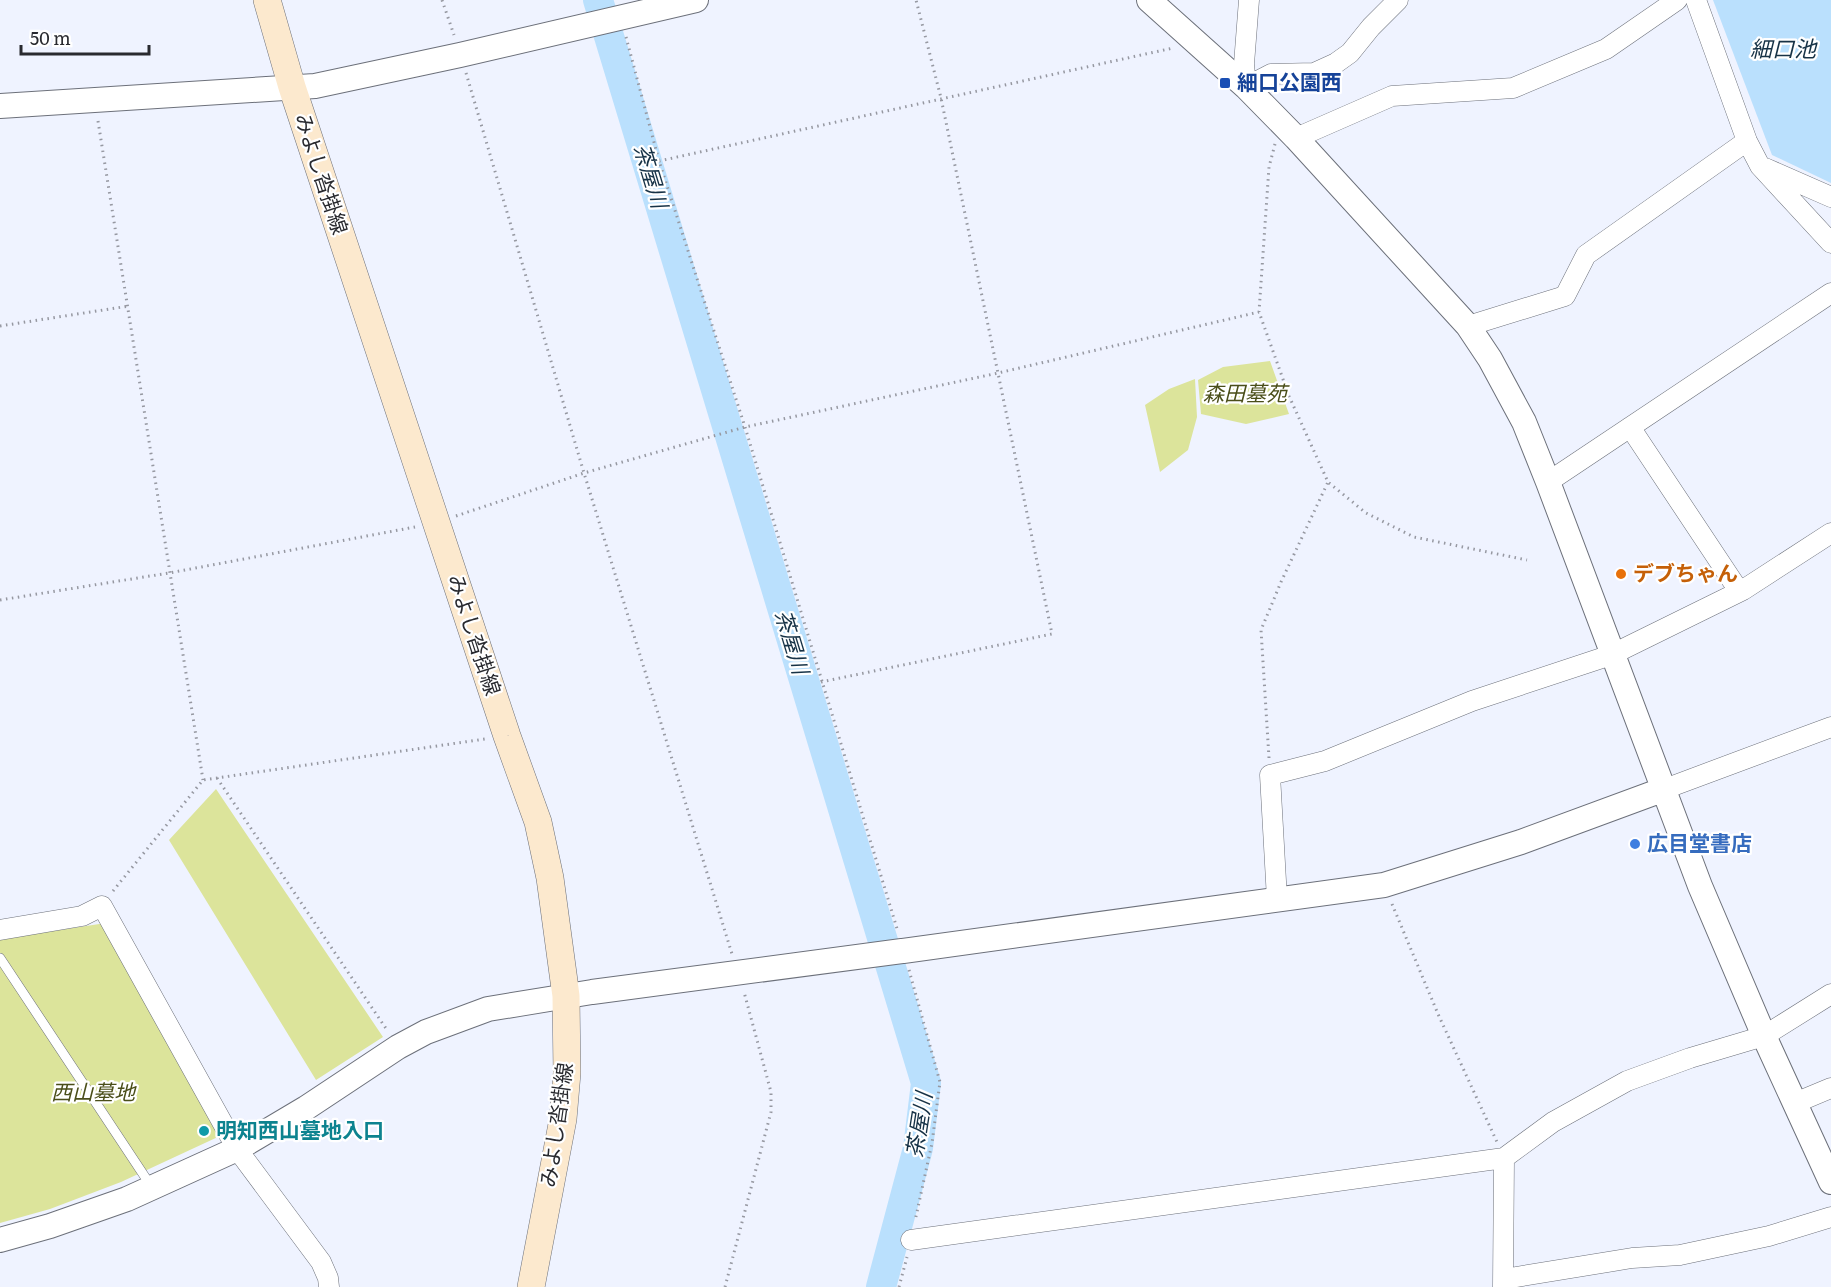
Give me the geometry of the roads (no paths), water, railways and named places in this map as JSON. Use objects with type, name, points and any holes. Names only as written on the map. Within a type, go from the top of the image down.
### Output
[{"type":"main road","name":"みよし沓掛線","points":[[267,0],[292,87],[507,736],[538,822],[550,878],[566,996],[567,1073],[563,1119],[531,1287]]},
{"type":"street","points":[[0,106],[315,86],[696,0]]},
{"type":"street","points":[[1149,0],[1246,87],[1288,130],[1468,326],[1490,359],[1524,422],[1548,482],[1611,655],[1700,886],[1764,1036],[1831,1182]]},
{"type":"street","points":[[1246,87],[1244,64],[1249,0]]},
{"type":"street","points":[[1246,87],[1270,74],[1314,73],[1336,63],[1350,53],[1371,27],[1398,0]]},
{"type":"street","points":[[1288,130],[1392,96],[1513,88],[1606,49],[1677,0]]},
{"type":"street","points":[[1696,0],[1747,141],[1760,166],[1831,243]]},
{"type":"street","points":[[1468,326],[1565,296],[1586,255],[1747,141]]},
{"type":"street","points":[[1760,166],[1831,196]]},
{"type":"street","points":[[1548,482],[1831,293]]},
{"type":"street","points":[[1630,427],[1739,591]]},
{"type":"street","points":[[1277,899],[1270,775],[1324,761],[1472,701],[1611,655],[1739,591],[1831,532]]},
{"type":"street","points":[[0,1240],[127,1200],[237,1149],[306,1108],[398,1047],[426,1032],[488,1009],[738,972],[1384,885],[1521,842],[1831,727]]},
{"type":"street","points":[[0,930],[82,916],[102,906],[237,1149],[321,1263],[328,1278],[329,1287]]},
{"type":"street","points":[[911,1240],[1504,1158],[1553,1122],[1627,1081],[1690,1058],[1764,1036],[1831,994]]},
{"type":"street","points":[[1795,1103],[1831,1088]]},
{"type":"street","points":[[1504,1158],[1503,1283],[1632,1258],[1680,1255],[1769,1236],[1831,1217]]},
{"type":"lane","points":[[0,958],[153,1188]]},
{"type":"water","name":"細口池","points":[[1713,0],[1831,0],[1831,183],[1772,155]]},
{"type":"waterway","name":"茶屋川","points":[[598,0],[926,1083],[918,1148],[881,1287]]},
{"type":"place","name":"細口公園西","points":[[1225,83]]},
{"type":"place","name":"デブちゃん","points":[[1621,574]]},
{"type":"place","name":"広目堂書店","points":[[1635,844]]},
{"type":"place","name":"明知西山墓地入口","points":[[204,1131]]},
{"type":"park label","name":"森田墓苑","points":[[1245,394]]},
{"type":"park label","name":"西山墓地","points":[[93,1093]]}]
